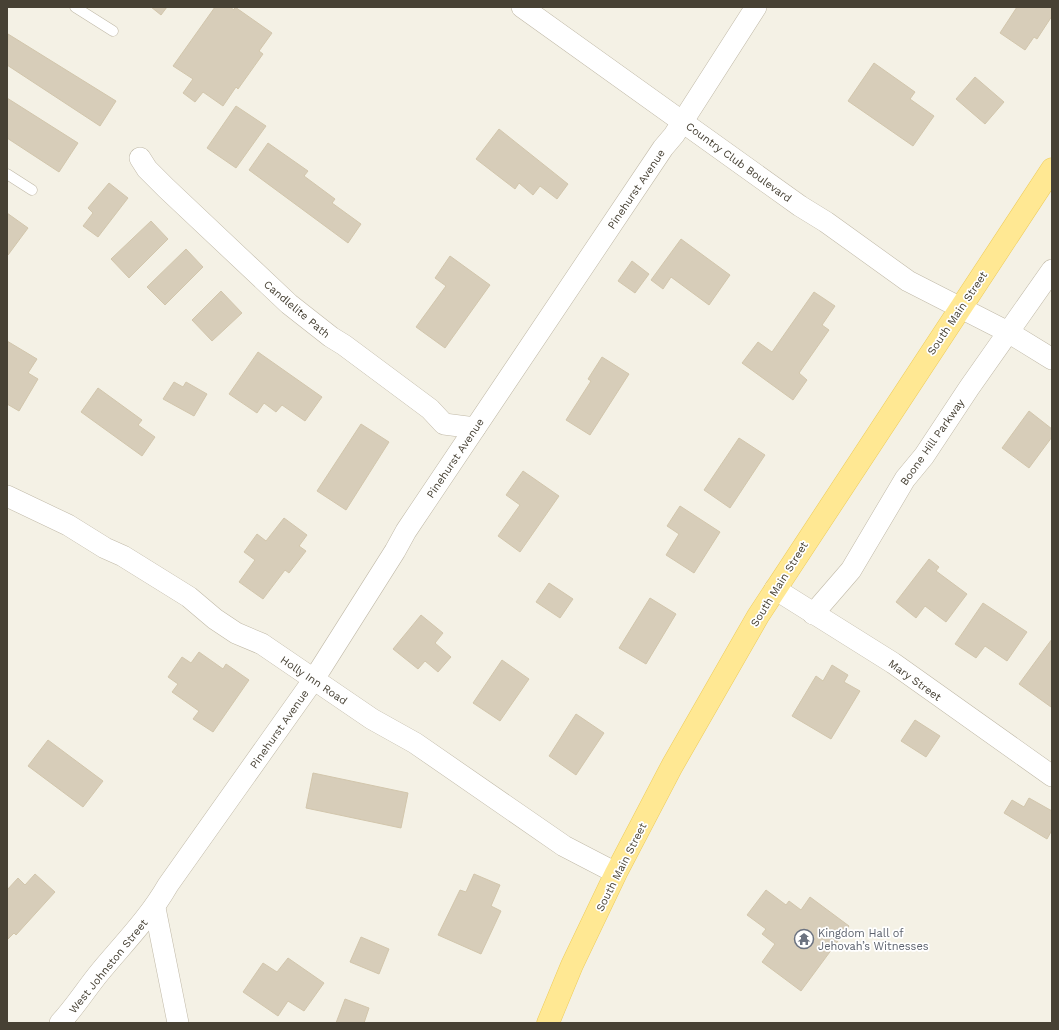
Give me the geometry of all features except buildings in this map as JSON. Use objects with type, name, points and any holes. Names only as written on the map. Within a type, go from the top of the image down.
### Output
[{"type":"main road","name":"South Main Street","points":[[548,1023],[572,965],[616,873],[672,766],[775,589],[1052,169]]},
{"type":"street","name":"Country Club Boulevard","points":[[522,7],[800,206],[826,222],[908,281],[960,309],[1008,332],[1052,358]]},
{"type":"street","name":"Pinehurst Avenue","points":[[155,908],[168,885],[314,679],[395,551],[406,531],[682,121],[756,7]]},
{"type":"street","name":"Candlelite Path","points":[[140,158],[147,169],[166,188],[288,304],[331,338],[430,409],[444,424],[475,428]]},
{"type":"street","name":"Boone Hill Parkway","points":[[813,614],[851,570],[905,479],[924,456],[1052,270]]},
{"type":"street","name":"Holly Inn Road","points":[[7,496],[68,525],[105,548],[123,556],[189,597],[215,619],[236,633],[262,644],[372,719],[415,743],[564,846],[616,873]]},
{"type":"street","name":"Mary Street","points":[[775,589],[813,614],[856,638],[1052,776]]},
{"type":"street","name":"West Johnston Street","points":[[60,1023],[155,908]]},
{"type":"street","points":[[155,908],[178,1023]]},
{"type":"lane","points":[[75,7],[113,31]]},
{"type":"lane","points":[[7,174],[32,190]]},
{"type":"place","name":"Kingdom Hall of Jehovah’s Witnesses","points":[[804,939]]}]
